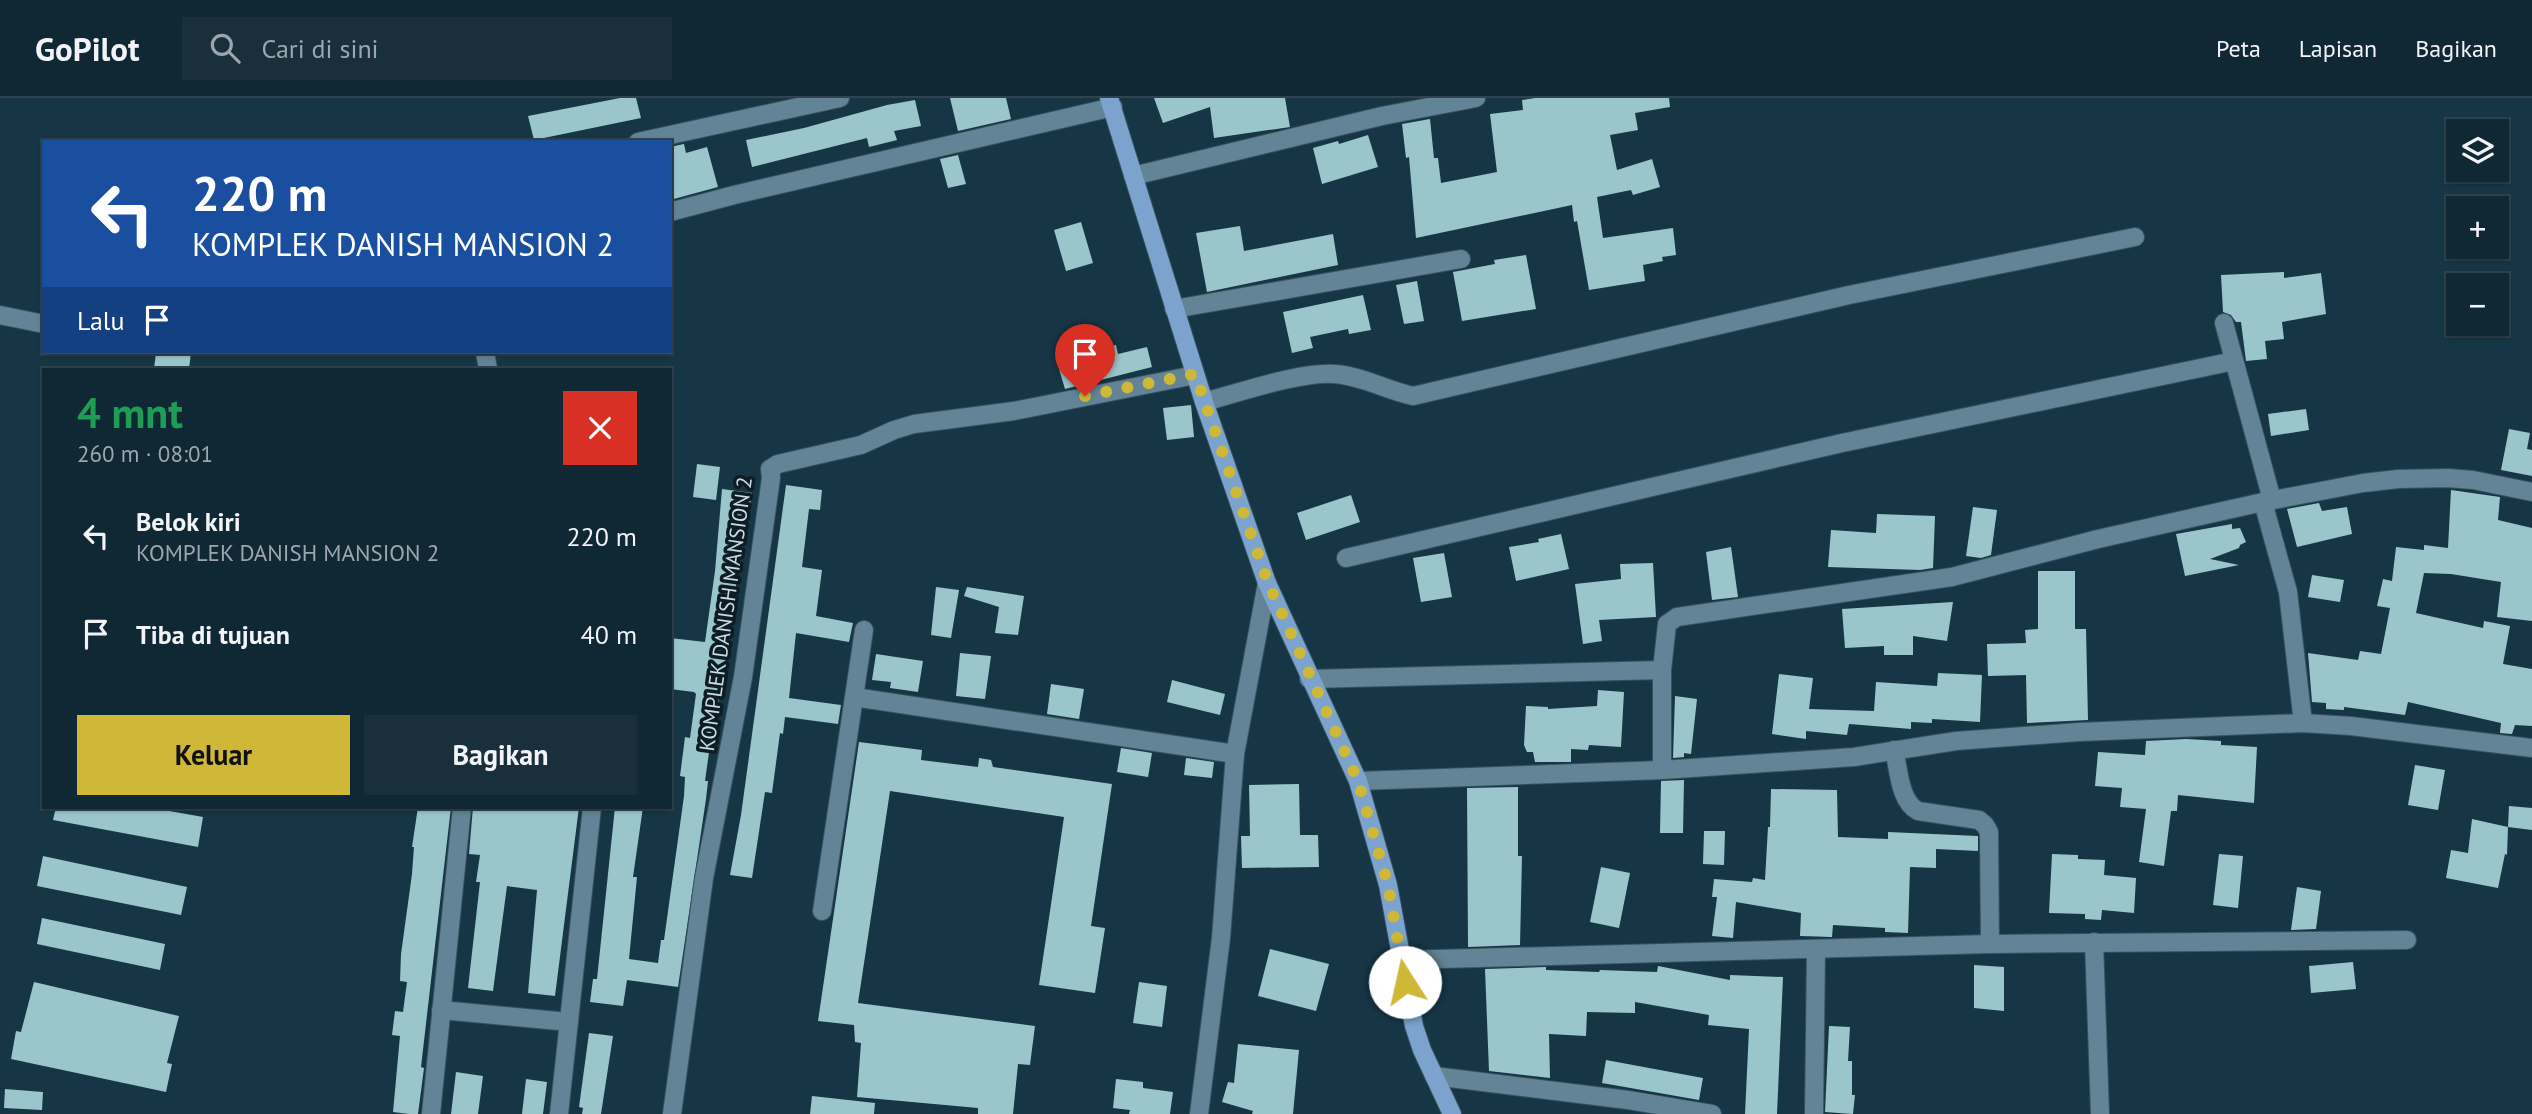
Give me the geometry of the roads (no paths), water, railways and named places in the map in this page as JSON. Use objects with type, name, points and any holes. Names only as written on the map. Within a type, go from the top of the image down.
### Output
[{"type":"main road","points":[[1111,103],[1204,402],[1268,583],[1309,679],[1358,781],[1388,885],[1414,1026],[1452,1114]]},
{"type":"street","points":[[647,140],[840,98]]},
{"type":"street","points":[[1133,176],[1382,116],[1476,98]]},
{"type":"street","points":[[672,211],[1111,103]]},
{"type":"street","points":[[1204,402],[1302,377],[1334,373],[1413,396],[1850,295],[2135,237]]},
{"type":"street","points":[[1174,309],[1461,260]]},
{"type":"street","points":[[0,316],[42,324]]},
{"type":"street","points":[[2224,323],[2288,592],[2303,723]]},
{"type":"street","points":[[1346,558],[1829,446],[2234,361]]},
{"type":"street","name":"KOMPLEK DANISH MANSION 2","points":[[672,1114],[704,878],[744,677],[771,478],[769,469],[778,464],[861,445],[915,424],[1014,411],[1195,374]]},
{"type":"street","points":[[1662,770],[1662,670],[1667,624],[1677,617],[1952,577],[2098,539],[2268,501],[2398,479],[2473,480],[2532,492]]},
{"type":"street","points":[[1199,1114],[1221,939],[1235,754],[1268,583]]},
{"type":"street","points":[[822,911],[864,630]]},
{"type":"street","points":[[1309,679],[1662,670]]},
{"type":"street","points":[[854,697],[1235,754]]},
{"type":"street","points":[[1358,781],[1662,770],[1854,757],[1956,741],[2079,732],[2303,723],[2351,726],[2532,748]]},
{"type":"street","points":[[1894,750],[1905,797],[1910,807],[1918,811],[1979,820],[1989,832],[1990,944]]},
{"type":"street","points":[[430,1114],[462,809]]},
{"type":"street","points":[[559,1114],[593,809]]},
{"type":"street","points":[[1402,960],[1990,944],[2407,940]]},
{"type":"street","points":[[2094,942],[2100,1114]]},
{"type":"street","points":[[1814,1114],[1816,950]]},
{"type":"street","points":[[441,1010],[569,1022]]},
{"type":"street","points":[[1434,1076],[1628,1100],[1712,1114]]}]
